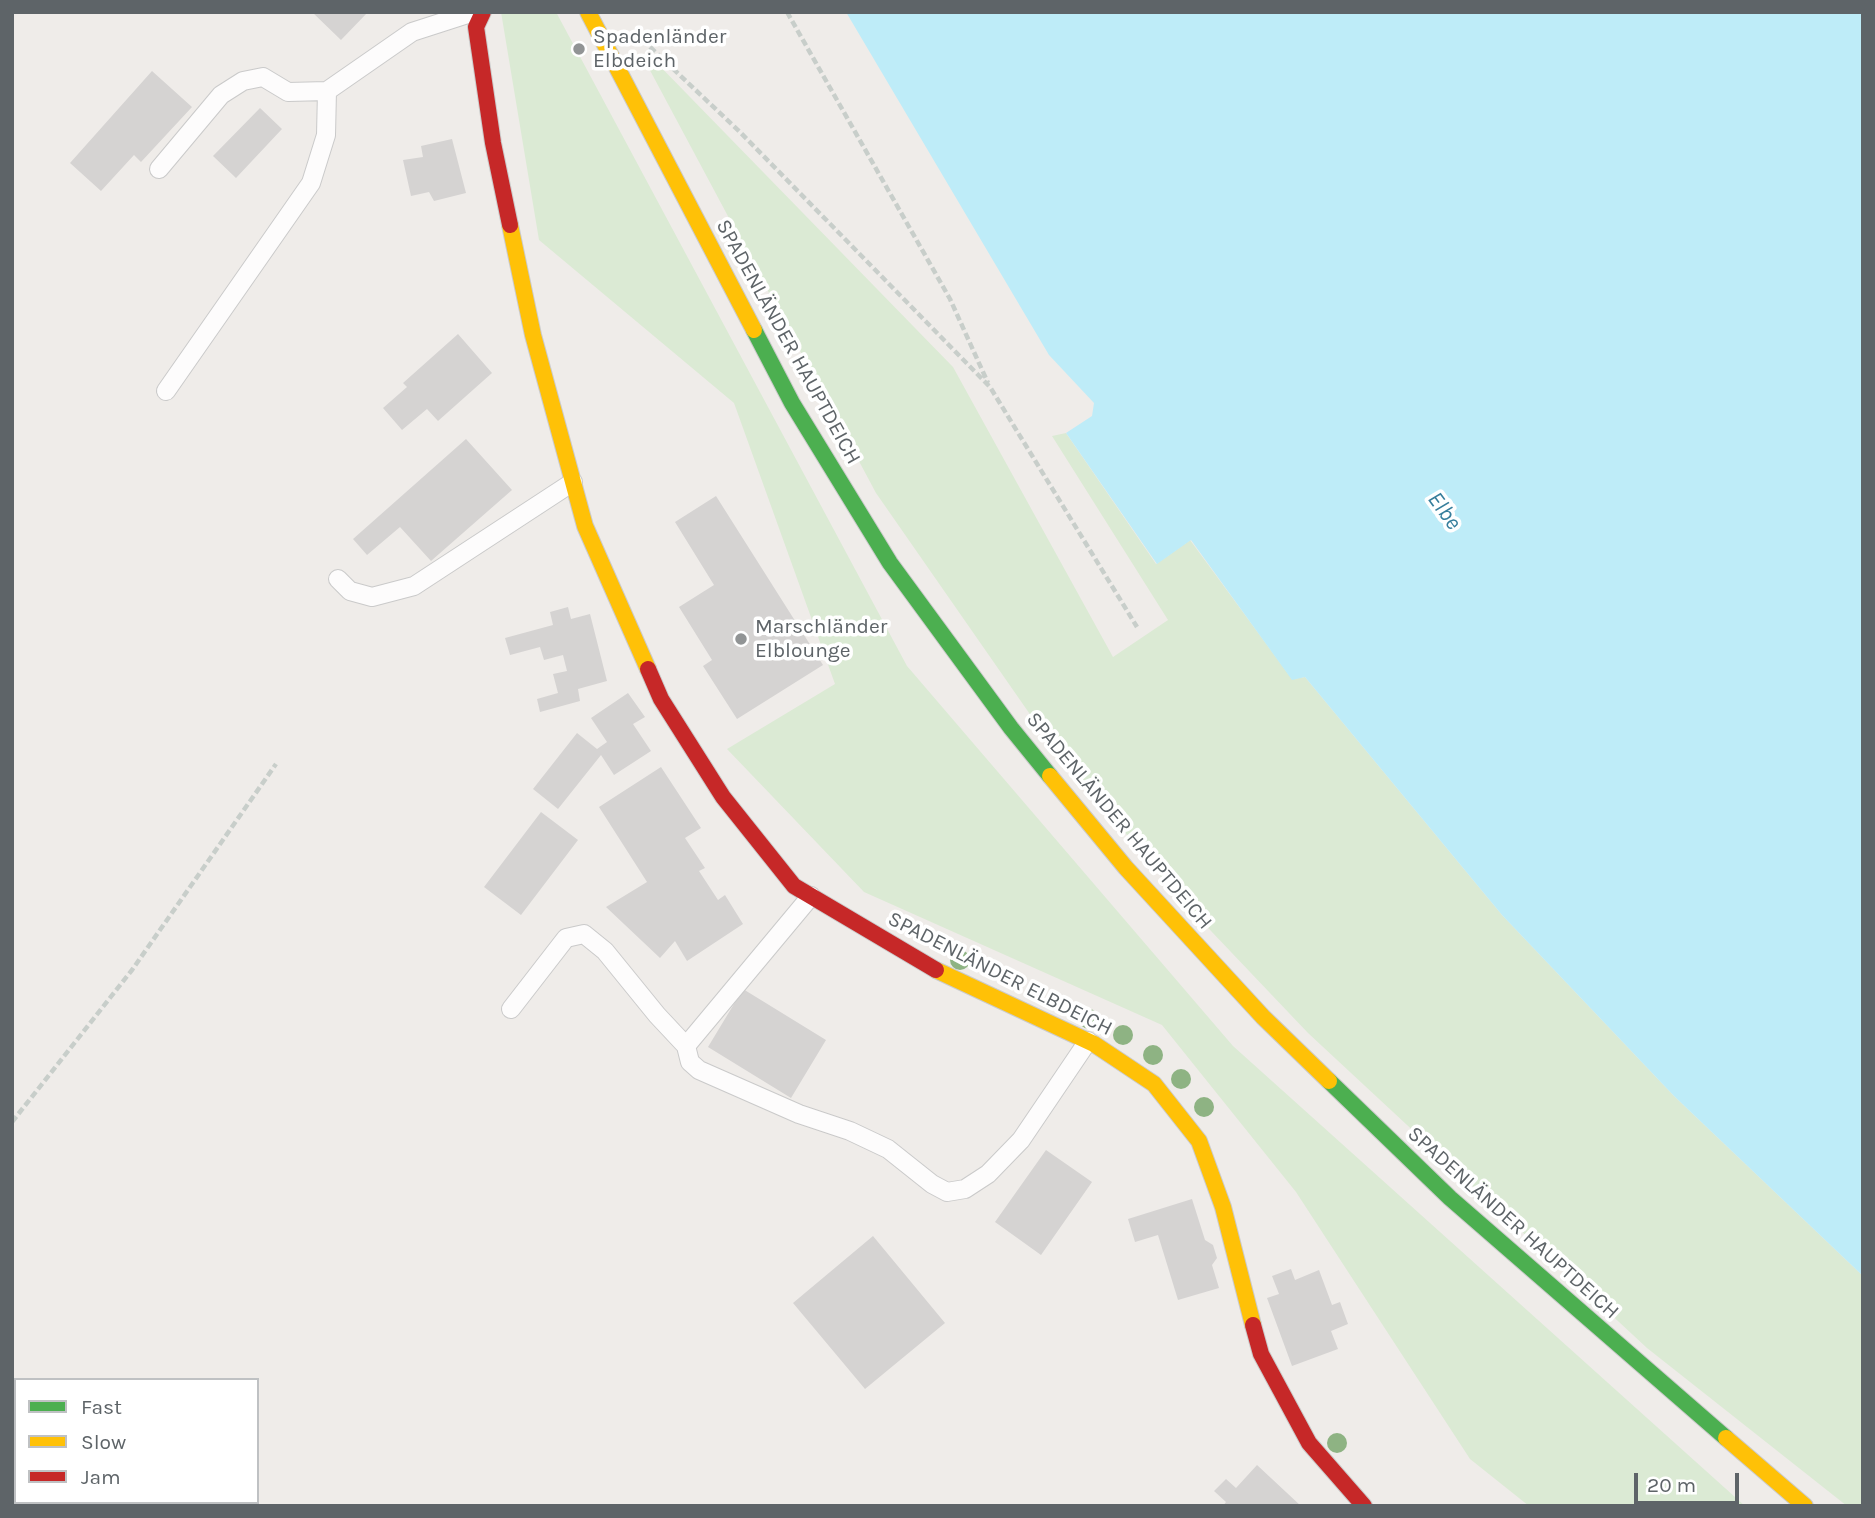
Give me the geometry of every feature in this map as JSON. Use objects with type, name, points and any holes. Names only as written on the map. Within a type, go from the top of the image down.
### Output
[{"type":"street","name":"SPADENLÄNDER ELBDEICH","points":[[483,12],[476,27],[493,143],[533,335],[585,526],[661,699],[723,796],[794,886],[939,972],[1088,1041],[1154,1084],[1199,1141],[1223,1207],[1261,1354],[1309,1443],[1363,1505]]},
{"type":"street","name":"SPADENLÄNDER HAUPTDEICH","points":[[588,12],[792,403],[890,563],[1011,728],[1126,868],[1264,1017],[1450,1198],[1805,1506]]},
{"type":"lane","points":[[159,169],[222,95],[243,81],[263,77],[288,92],[327,91],[412,32],[474,12]]},
{"type":"lane","points":[[166,391],[311,183],[326,135],[327,91]]},
{"type":"lane","points":[[338,579],[350,591],[372,597],[414,586],[573,482]]},
{"type":"lane","points":[[686,1046],[811,896]]},
{"type":"lane","points":[[511,1009],[566,938],[584,934],[605,951],[657,1016],[686,1046],[690,1062],[699,1070],[888,1149],[932,1184],[947,1192],[965,1189],[988,1174],[1015,1147],[1088,1041]]},
{"type":"path","points":[[787,12],[950,299],[990,387],[1136,627]]},
{"type":"path","points":[[643,40],[740,132],[990,387]]},
{"type":"path","points":[[12,1122],[132,970],[276,764]]},
{"type":"green space","points":[[501,12],[556,12],[907,666],[1233,1046],[1745,1506],[1529,1506],[1470,1459],[1296,1192],[1162,1025],[864,892],[727,749],[835,684],[734,403],[539,240]]},
{"type":"green space","points":[[651,57],[953,367],[1113,657],[1168,620],[1052,436],[1066,433],[1156,564],[1190,540],[1292,679],[1305,677],[1502,915],[1674,1096],[1863,1276],[1863,1506],[1847,1506],[1647,1348],[1308,1033],[1173,891],[1043,733],[876,493],[645,61]]},
{"type":"water","name":"Elbe","points":[[846,12],[1863,12],[1863,1276],[1674,1096],[1502,915],[1305,677],[1292,680],[1191,540],[1157,564],[1066,433],[1092,416],[1094,403],[1049,355]]},
{"type":"building","points":[[312,12],[368,12],[341,40]]},
{"type":"building","points":[[152,71],[192,107],[141,162],[134,155],[101,191],[70,163]]},
{"type":"building","points":[[260,108],[282,129],[236,178],[213,156]]},
{"type":"building","points":[[452,139],[466,193],[434,201],[429,192],[411,196],[403,160],[423,157],[421,146]]},
{"type":"building","points":[[458,334],[492,373],[438,421],[427,409],[402,430],[383,408],[407,387],[403,383]]},
{"type":"building","points":[[466,439],[512,490],[431,561],[400,527],[367,555],[353,539]]},
{"type":"building","points":[[716,496],[823,665],[737,719],[703,666],[712,660],[679,607],[714,585],[675,522]]},
{"type":"building","points":[[568,607],[571,619],[590,614],[607,681],[578,689],[580,701],[540,712],[537,699],[558,693],[553,674],[567,671],[563,655],[544,660],[540,647],[510,655],[505,638],[553,625],[550,612]]},
{"type":"building","points":[[628,693],[645,717],[633,724],[651,751],[614,775],[601,755],[558,809],[533,789],[577,733],[597,749],[607,742],[591,718]]},
{"type":"building","points":[[661,767],[701,828],[685,838],[705,868],[699,871],[718,900],[725,895],[743,924],[687,961],[675,941],[660,958],[606,907],[647,882],[599,807]]},
{"type":"building","points":[[541,812],[578,840],[521,915],[484,887]]},
{"type":"building","points":[[743,989],[826,1040],[791,1098],[708,1047]]},
{"type":"building","points":[[1046,1150],[1092,1182],[1041,1255],[995,1222]]},
{"type":"building","points":[[1192,1199],[1205,1240],[1213,1245],[1217,1258],[1212,1265],[1219,1288],[1178,1300],[1158,1235],[1135,1242],[1128,1219]]},
{"type":"building","points":[[873,1236],[945,1323],[865,1389],[793,1303]]},
{"type":"building","points":[[1291,1269],[1295,1280],[1319,1270],[1332,1305],[1340,1302],[1348,1324],[1331,1331],[1338,1349],[1292,1366],[1267,1298],[1279,1294],[1272,1276]]},
{"type":"building","points":[[1257,1465],[1301,1506],[1223,1506],[1226,1502],[1214,1491],[1226,1479],[1236,1488]]},
{"type":"traffic: fast","points":[[754,330],[792,403],[890,563],[1011,728],[1050,776]]},
{"type":"traffic: fast","points":[[1329,1081],[1450,1198],[1726,1438]]},
{"type":"traffic: slow","points":[[588,12],[754,330]]},
{"type":"traffic: slow","points":[[510,225],[533,335],[585,526],[648,669]]},
{"type":"traffic: slow","points":[[1050,776],[1126,868],[1263,1017],[1329,1081]]},
{"type":"traffic: slow","points":[[936,970],[1094,1044],[1154,1084],[1199,1141],[1223,1207],[1253,1325]]},
{"type":"traffic: slow","points":[[1726,1438],[1805,1506]]},
{"type":"traffic: jam","points":[[483,12],[476,27],[493,143],[510,225]]},
{"type":"traffic: jam","points":[[648,669],[661,699],[723,797],[794,886],[936,970]]},
{"type":"traffic: jam","points":[[1253,1325],[1261,1354],[1309,1443],[1364,1506]]},
{"type":"place","name":"Spadenländer Elbdeich","points":[[579,49]]},
{"type":"place","name":"Marschländer Elblounge","points":[[741,639]]}]
